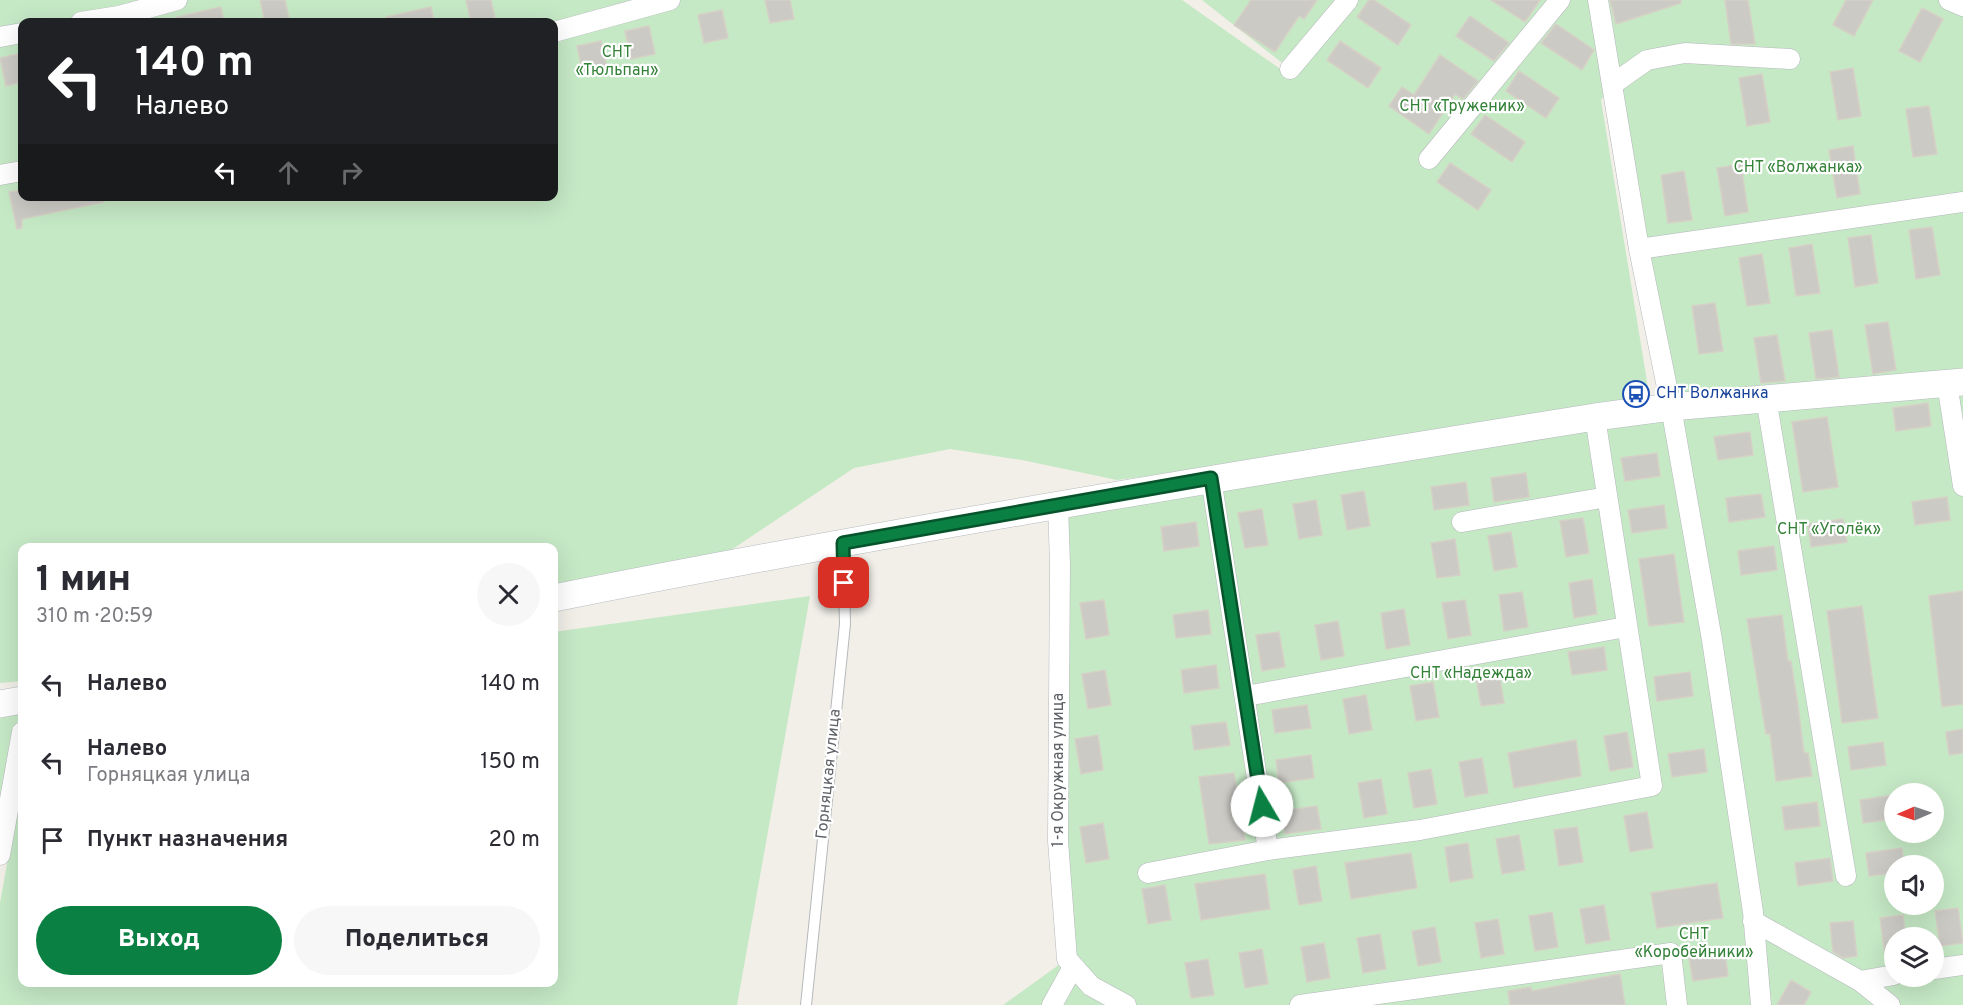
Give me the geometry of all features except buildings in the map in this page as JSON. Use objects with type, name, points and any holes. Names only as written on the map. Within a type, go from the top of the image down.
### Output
[{"type":"street","points":[[106,18],[177,0]]},
{"type":"street","points":[[558,31],[670,0]]},
{"type":"street","points":[[1290,69],[1348,0]]},
{"type":"street","points":[[1429,159],[1560,0]]},
{"type":"street","points":[[1598,0],[1639,249],[1671,407],[1712,640],[1753,921],[1761,1005]]},
{"type":"street","points":[[1950,0],[1963,6]]},
{"type":"street","points":[[0,37],[18,34]]},
{"type":"street","points":[[1613,84],[1647,60],[1685,52],[1790,59]]},
{"type":"street","points":[[0,175],[18,172]]},
{"type":"street","points":[[1639,249],[1963,202]]},
{"type":"street","points":[[558,597],[1058,504],[1595,417],[1766,398],[1955,383],[1963,486]]},
{"type":"street","points":[[1766,398],[1846,876]]},
{"type":"street","points":[[1148,873],[1268,850],[1420,830],[1652,786],[1595,417]]},
{"type":"street","points":[[1211,478],[1268,850]]},
{"type":"street","points":[[1462,522],[1607,497]]},
{"type":"street","name":"1-я Окружная улица","points":[[1058,504],[1060,565],[1058,841],[1067,959],[1073,967]]},
{"type":"street","points":[[1246,696],[1626,627]]},
{"type":"street","points":[[0,704],[18,700]]},
{"type":"street","points":[[0,855],[18,754]]},
{"type":"street","points":[[1753,921],[1860,981],[1890,1005]]},
{"type":"street","points":[[1309,1004],[1671,953],[1677,1005]]},
{"type":"street","points":[[1944,968],[1963,965]]},
{"type":"street","points":[[1052,1005],[1073,967],[1091,986],[1126,1005]]},
{"type":"street","points":[[1860,981],[1884,977]]},
{"type":"lane","name":"Горняцкая улица","points":[[806,1005],[845,624],[843,543]]},
{"type":"green space","points":[[0,0],[1182,0],[1286,73],[1290,69],[1202,0],[1963,0],[1963,1005],[1003,1005],[1067,959],[1058,504],[1671,407],[1612,85],[1601,100],[1650,400],[1354,449],[1117,480],[1022,460],[950,449],[854,468],[713,562],[558,589],[558,543],[18,543],[18,681],[0,683]]},
{"type":"green space","points":[[810,596],[737,1005],[0,1005],[0,903],[18,802],[18,987],[558,987],[558,631]]},
{"type":"green space","points":[[14,709],[18,715],[18,721],[0,809],[0,711]]},
{"type":"place","name":"СНТ Волжанка","points":[[1636,394]]},
{"type":"route","points":[[844,583],[843,543],[1211,478],[1262,806]]},
{"type":"park label","name":"СНТ «Тюльпан»","points":[[617,62]]},
{"type":"park label","name":"СНТ «Труженик»","points":[[1462,107]]},
{"type":"park label","name":"СНТ «Волжанка»","points":[[1798,168]]},
{"type":"park label","name":"СНТ «Уголёк»","points":[[1829,530]]},
{"type":"park label","name":"СНТ «Надежда»","points":[[1471,674]]},
{"type":"park label","name":"СНТ «Коробейники»","points":[[1694,944]]}]
